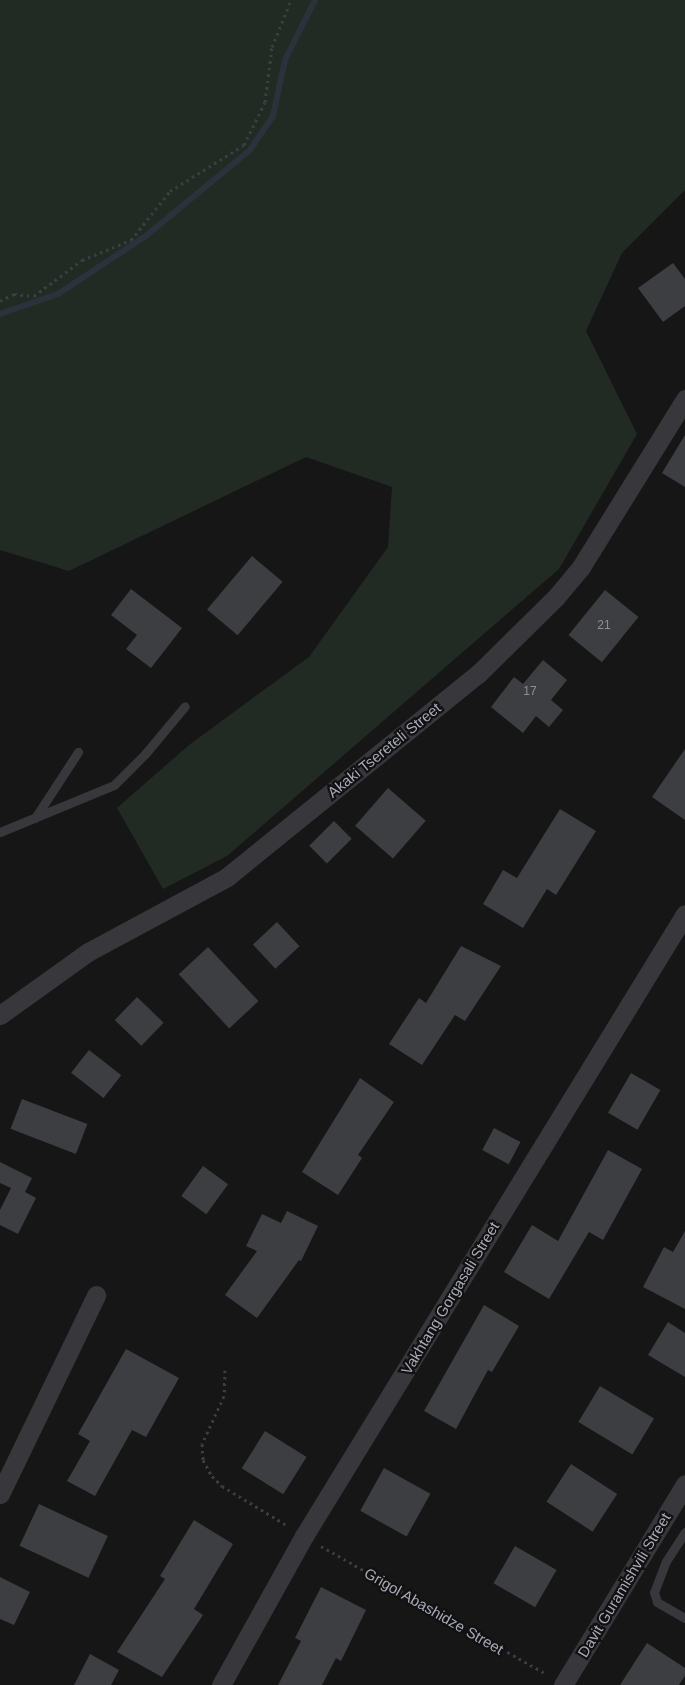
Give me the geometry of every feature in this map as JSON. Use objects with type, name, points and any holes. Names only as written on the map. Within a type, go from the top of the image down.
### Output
[{"type":"street","name":"Akaki Tsereteli Street","points":[[0,1016],[88,952],[227,877],[478,674],[556,597],[581,567],[685,398]]},
{"type":"street","name":"Vakhtang Gorgasali Street","points":[[221,1685],[304,1536],[685,914]]},
{"type":"street","points":[[0,1494],[96,1295]]},
{"type":"street","name":"Davit Guramishvili Street","points":[[564,1685],[685,1484]]},
{"type":"lane","points":[[0,832],[114,785],[145,754],[185,706]]},
{"type":"lane","points":[[35,818],[78,752]]},
{"type":"lane","points":[[685,1532],[666,1560],[654,1592],[657,1602],[685,1618]]},
{"type":"path","points":[[0,301],[14,294],[34,296],[82,260],[132,240],[170,191],[244,145],[265,102],[272,48],[291,0]]},
{"type":"path","name":"Grigol Abashidze Street","points":[[225,1370],[224,1396],[202,1444],[203,1460],[212,1476],[222,1486],[304,1536],[564,1685]]},
{"type":"shaded area","points":[[0,0],[685,0],[685,190],[622,253],[586,331],[637,434],[559,569],[227,856],[163,889],[117,808],[189,745],[309,657],[388,547],[392,487],[306,457],[69,571],[0,550]]},
{"type":"building","points":[[673,263],[685,279],[685,306],[663,322],[638,288]]},
{"type":"building","points":[[685,435],[685,487],[662,473]]},
{"type":"building","points":[[252,556],[283,582],[238,635],[207,610]]},
{"type":"building","points":[[131,589],[182,628],[151,668],[126,649],[137,635],[111,615]]},
{"type":"building","points":[[605,590],[638,617],[602,662],[568,635]]},
{"type":"building","points":[[543,660],[567,680],[551,700],[563,710],[549,727],[536,716],[523,733],[491,707],[514,677],[523,684]]},
{"type":"building","points":[[685,749],[685,820],[652,797]]},
{"type":"building","points":[[388,788],[426,821],[393,859],[355,826]]},
{"type":"building","points":[[560,809],[596,831],[556,895],[547,889],[523,928],[483,904],[503,870],[517,878]]},
{"type":"building","points":[[334,821],[352,839],[327,863],[309,846]]},
{"type":"building","points":[[277,922],[300,946],[275,969],[253,945]]},
{"type":"building","points":[[461,946],[501,966],[465,1021],[455,1015],[422,1065],[389,1044],[419,998],[426,1003]]},
{"type":"building","points":[[208,947],[258,1001],[229,1028],[179,974]]},
{"type":"building","points":[[137,997],[164,1023],[141,1046],[115,1020]]},
{"type":"building","points":[[89,1050],[121,1075],[103,1098],[71,1073]]},
{"type":"building","points":[[631,1073],[660,1090],[637,1130],[608,1113]]},
{"type":"building","points":[[360,1078],[394,1102],[358,1155],[362,1158],[338,1195],[302,1172]]},
{"type":"building","points":[[22,1099],[87,1124],[76,1154],[11,1129]]},
{"type":"building","points":[[494,1128],[520,1142],[509,1164],[482,1150]]},
{"type":"building","points":[[608,1150],[642,1169],[603,1240],[589,1232],[549,1299],[504,1272],[532,1225],[558,1241]]},
{"type":"building","points":[[0,1162],[32,1178],[25,1192],[36,1198],[18,1234],[0,1225],[0,1210],[11,1188],[0,1183]]},
{"type":"building","points":[[203,1166],[228,1184],[206,1214],[181,1196]]},
{"type":"building","points":[[287,1211],[318,1226],[301,1261],[299,1260],[257,1318],[225,1295],[257,1251],[246,1246],[262,1214],[281,1223]]},
{"type":"building","points":[[685,1231],[685,1309],[643,1287],[664,1247],[673,1252]]},
{"type":"building","points":[[484,1305],[519,1326],[492,1372],[488,1370],[456,1429],[424,1411]]},
{"type":"building","points":[[668,1322],[685,1333],[685,1377],[648,1355]]},
{"type":"building","points":[[126,1349],[179,1378],[146,1437],[132,1430],[95,1496],[67,1481],[90,1441],[78,1434]]},
{"type":"building","points":[[600,1386],[654,1418],[632,1454],[578,1422]]},
{"type":"building","points":[[265,1431],[307,1457],[283,1494],[242,1468]]},
{"type":"building","points":[[571,1464],[617,1494],[593,1532],[546,1502]]},
{"type":"building","points":[[384,1468],[430,1494],[407,1537],[360,1511]]},
{"type":"building","points":[[39,1504],[108,1536],[88,1578],[20,1546]]},
{"type":"building","points":[[194,1520],[233,1544],[194,1609],[203,1615],[162,1677],[117,1652],[165,1579],[160,1576]]},
{"type":"building","points":[[515,1546],[557,1570],[535,1607],[494,1583]]},
{"type":"building","points":[[0,1577],[30,1592],[14,1625],[0,1619]]},
{"type":"building","points":[[321,1587],[366,1610],[341,1661],[336,1658],[322,1685],[278,1685],[301,1641],[295,1638]]},
{"type":"building","points":[[647,1643],[685,1668],[685,1676],[679,1685],[620,1685]]},
{"type":"building","points":[[90,1654],[119,1670],[111,1685],[74,1685]]},
{"type":"waterway","points":[[0,314],[58,294],[147,235],[250,150],[273,116],[285,60],[315,0]]}]
